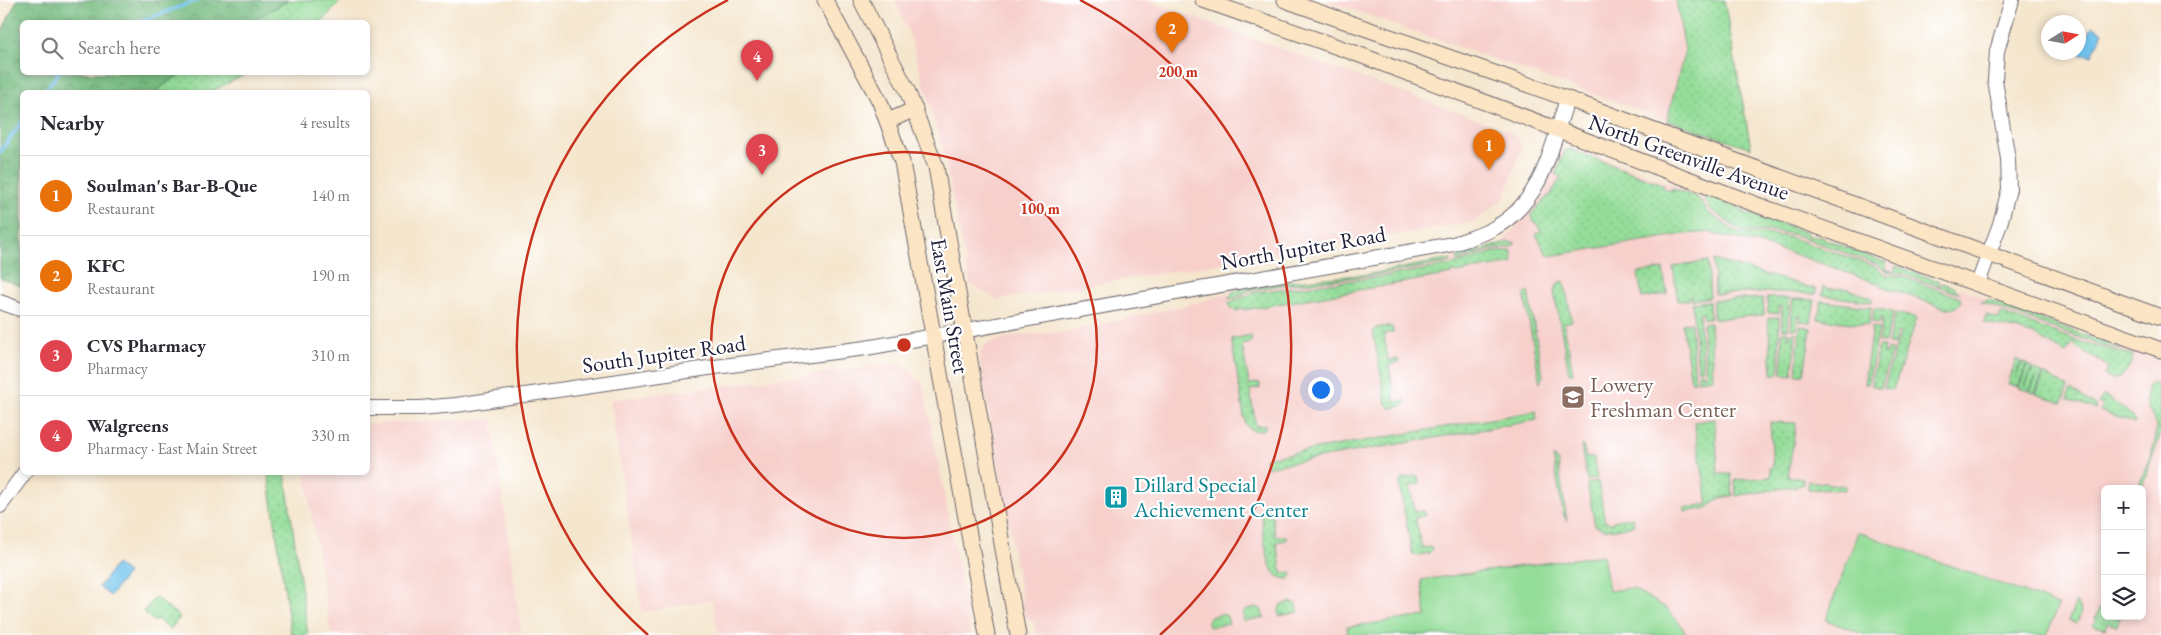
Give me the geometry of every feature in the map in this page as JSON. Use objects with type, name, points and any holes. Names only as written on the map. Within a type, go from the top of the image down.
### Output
[{"type":"main road","name":"East Main Street","points":[[824,0],[860,63],[888,121],[905,176],[988,635]]},
{"type":"main road","name":"East Main Street","points":[[861,0],[886,47],[915,110],[936,167],[1018,635]]},
{"type":"main road","name":"North Greenville Avenue","points":[[1203,0],[1352,52],[1751,203],[2161,350]]},
{"type":"main road","name":"North Greenville Avenue","points":[[1285,0],[1567,99],[2161,317]]},
{"type":"main road","points":[[888,121],[915,110]]},
{"type":"street","points":[[1978,283],[2000,224],[2009,189],[2008,160],[1995,80],[1997,51],[2012,0]]},
{"type":"street","name":"North Jupiter Road","points":[[965,331],[1214,285],[1453,244],[1475,236],[1506,221],[1528,199],[1540,181],[1567,99]]},
{"type":"street","points":[[0,302],[20,309]]},
{"type":"street","name":"South Jupiter Road","points":[[370,408],[420,408],[456,405],[715,367],[866,348],[965,331]]},
{"type":"street","points":[[0,506],[23,475]]},
{"type":"shaded area","points":[[895,0],[1146,0],[1509,131],[1519,139],[1521,146],[1520,154],[1503,200],[1474,222],[997,300],[970,283],[944,155],[910,35]]},
{"type":"shaded area","points":[[1325,0],[1676,0],[1685,50],[1667,120]]},
{"type":"shaded area","name":"Lowery Freshman Center","points":[[1570,147],[2161,362],[2161,635],[1036,635],[1034,622],[1025,616],[979,356],[986,344],[1014,336],[1066,332],[1281,282],[1370,274],[1468,255],[1501,243],[1541,199],[1560,151]]},
{"type":"shaded area","points":[[901,363],[923,384],[971,635],[719,635],[712,600],[642,612],[610,400]]},
{"type":"shaded area","points":[[492,419],[521,631],[486,635],[331,635],[305,475],[370,475],[370,424]]},
{"type":"green space","points":[[17,0],[289,0],[254,20],[20,20],[20,75],[178,75],[158,90],[20,90],[20,286],[0,278],[0,35]]},
{"type":"green space","points":[[289,0],[341,0],[324,20],[254,20]]},
{"type":"green space","points":[[1676,0],[1724,0],[1751,148],[1667,120],[1685,50]]},
{"type":"green space","points":[[178,75],[244,75],[214,90],[158,90]]},
{"type":"green space","points":[[1569,149],[1665,185],[1661,187],[1674,192],[1671,188],[1697,197],[1710,214],[1739,234],[1766,234],[1789,237],[1877,267],[1885,275],[1901,276],[1961,299],[1956,307],[1947,309],[1879,285],[1880,282],[1876,283],[1796,255],[1755,243],[1713,234],[1713,232],[1685,234],[1549,256],[1536,234],[1541,230],[1530,215],[1550,196],[1561,177],[1555,174],[1565,151]]},
{"type":"green space","points":[[1701,194],[1745,210],[1744,213],[1799,230],[1807,233],[1807,236],[1820,237],[1887,263],[1885,269],[1894,272],[1896,266],[1939,281],[1938,285],[1940,286],[1942,283],[1954,287],[1960,294],[1900,273],[1887,272],[1879,265],[1796,235],[1773,231],[1742,232],[1711,210]]},
{"type":"green space","points":[[1507,242],[1516,243],[1511,247],[1490,250],[1458,261],[1457,258]]},
{"type":"green space","points":[[1512,251],[1513,263],[1455,273],[1454,271],[1452,274],[1243,310],[1242,308],[1239,311],[1231,309],[1228,303],[1256,292],[1373,278],[1452,265],[1493,252]]},
{"type":"green space","points":[[1450,259],[1451,262],[1370,276],[1282,285],[1248,291],[1235,298],[1228,299],[1233,292],[1238,290],[1281,282],[1370,274]]},
{"type":"green space","points":[[1714,260],[1816,289],[1816,294],[1778,292],[1715,294]]},
{"type":"green space","points":[[1708,261],[1710,297],[1692,300],[1691,296],[1689,300],[1678,301],[1673,267]]},
{"type":"green space","points":[[1663,269],[1667,294],[1642,298],[1638,273]]},
{"type":"green space","points":[[1564,281],[1572,321],[1564,323],[1573,373],[1569,373],[1554,291],[1558,283]]},
{"type":"green space","points":[[1824,286],[1830,289],[1846,288],[1872,298],[1872,302],[1822,295]]},
{"type":"green space","points":[[1528,291],[1543,376],[1540,382],[1524,294]]},
{"type":"green space","points":[[1763,298],[1764,315],[1713,319],[1713,300]]},
{"type":"green space","points":[[1767,298],[1790,298],[1788,329],[1782,329],[1782,306],[1779,306],[1779,313],[1768,313]]},
{"type":"green space","points":[[1793,299],[1815,300],[1811,322],[1800,321],[1801,316],[1798,316],[1797,329],[1791,329]]},
{"type":"green space","points":[[1988,300],[2123,349],[2103,346],[1981,302]]},
{"type":"green space","points":[[1709,301],[1710,319],[1703,319],[1702,313],[1699,314],[1703,369],[1698,370],[1692,303]]},
{"type":"green space","points":[[1821,301],[1871,307],[1869,325],[1818,319]]},
{"type":"green space","points":[[1874,308],[1893,312],[1885,343],[1879,341],[1883,318],[1881,318],[1880,323],[1872,322]]},
{"type":"green space","points":[[1895,313],[1917,318],[1893,390],[1884,388],[1900,333],[1897,332],[1894,345],[1888,344]]},
{"type":"green space","points":[[2001,313],[2087,344],[2133,355],[2131,361],[2123,375],[2119,378],[2109,378],[2104,375],[2109,367],[2075,346],[2076,344],[2073,342],[2066,353],[2034,335],[1984,323],[1986,315],[1999,319]]},
{"type":"green space","points":[[1779,317],[1779,374],[1772,374],[1768,318]]},
{"type":"green space","points":[[1691,322],[1695,381],[1691,381],[1682,324]]},
{"type":"green space","points":[[1710,323],[1713,378],[1698,380],[1698,373],[1703,372],[1703,376],[1706,375],[1703,324]]},
{"type":"green space","points":[[1389,326],[1393,328],[1393,332],[1384,334],[1388,360],[1398,359],[1399,362],[1389,365],[1395,402],[1405,400],[1406,402],[1403,406],[1390,408],[1386,404],[1373,332],[1376,328]]},
{"type":"green space","points":[[1800,326],[1811,328],[1804,375],[1796,375]]},
{"type":"green space","points":[[1872,327],[1879,328],[1868,384],[1864,384]]},
{"type":"green space","points":[[1782,332],[1788,332],[1788,337],[1790,338],[1791,333],[1796,333],[1792,375],[1782,374]]},
{"type":"green space","points":[[1251,335],[1251,342],[1242,344],[1249,384],[1260,383],[1260,388],[1250,390],[1256,426],[1266,425],[1264,429],[1258,430],[1251,429],[1245,423],[1232,343],[1232,339]]},
{"type":"green space","points":[[1879,346],[1884,346],[1883,354],[1886,354],[1887,349],[1892,350],[1881,388],[1871,385]]},
{"type":"green space","points":[[2016,359],[2021,362],[2016,377],[2022,362],[2027,364],[2018,387],[2008,384]]},
{"type":"green space","points":[[2027,365],[2032,367],[2025,387],[2033,368],[2043,374],[2035,393],[2030,392],[2036,377],[2029,391],[2019,388]]},
{"type":"green space","points":[[2044,374],[2068,387],[2062,403],[2036,394]]},
{"type":"green space","points":[[2155,384],[2161,388],[2161,433],[2142,485],[2139,485],[2156,436],[2155,423],[2146,400],[2148,386]]},
{"type":"green space","points":[[2071,390],[2096,406],[2095,409],[2067,399]]},
{"type":"green space","points":[[2104,395],[2133,416],[2135,423],[2100,411],[2102,405],[2098,403]]},
{"type":"green space","points":[[1536,411],[1537,420],[1267,467],[1265,458]]},
{"type":"green space","points":[[1715,419],[1718,474],[1731,474],[1733,496],[1720,498],[1707,508],[1685,512],[1684,508],[1708,504],[1694,422]]},
{"type":"green space","points":[[1770,422],[1796,423],[1788,476],[1803,479],[1803,485],[1736,496],[1735,480],[1771,477],[1770,468],[1773,467]]},
{"type":"green space","points":[[1581,446],[1583,446],[1586,458],[1594,458],[1597,478],[1587,480]]},
{"type":"green space","points":[[1553,456],[1558,462],[1567,522],[1563,513]]},
{"type":"green space","points":[[268,475],[285,475],[308,635],[291,635]]},
{"type":"green space","points":[[1416,476],[1420,484],[1410,486],[1415,512],[1424,511],[1426,515],[1415,518],[1422,548],[1431,547],[1432,550],[1429,553],[1415,556],[1412,553],[1399,483],[1402,479]]},
{"type":"green space","points":[[1598,481],[1605,522],[1613,523],[1613,521],[1633,517],[1634,525],[1611,530],[1611,527],[1607,530],[1595,525],[1587,483]]},
{"type":"green space","points":[[1808,481],[1846,486],[1845,490],[1808,489]]},
{"type":"green space","points":[[1279,502],[1281,508],[1271,510],[1275,536],[1286,536],[1286,540],[1276,542],[1282,573],[1291,572],[1292,576],[1289,579],[1275,574],[1269,562],[1265,544],[1261,511],[1266,503]]},
{"type":"green space","points":[[1858,532],[2058,605],[2047,635],[1865,635],[1826,620]]},
{"type":"green space","points":[[1603,555],[1609,591],[1632,588],[1666,608],[1687,635],[1348,635],[1347,627],[1426,616],[1421,580]]},
{"type":"green space","points":[[155,597],[180,617],[170,630],[157,619],[155,622],[143,612]]},
{"type":"green space","points":[[1291,602],[1296,604],[1299,612],[1279,616],[1281,605]]},
{"type":"green space","points":[[2076,602],[2081,612],[2077,624],[2068,621]]},
{"type":"green space","points":[[1256,607],[1261,609],[1264,618],[1244,621],[1243,614],[1246,610]]},
{"type":"green space","points":[[2099,609],[2101,610],[2101,620],[2119,620],[2117,626],[2107,623],[2105,629],[2093,625],[2097,620],[2095,619]]},
{"type":"green space","points":[[1222,614],[1227,616],[1229,624],[1209,627],[1210,617]]},
{"type":"water","points":[[2092,26],[2103,32],[2092,56],[2086,55],[2086,40]]},
{"type":"water","points":[[116,564],[128,573],[110,596],[99,587]]},
{"type":"waterway","points":[[144,20],[198,0]]},
{"type":"waterway","points":[[46,90],[57,75]]},
{"type":"waterway","points":[[0,152],[20,125]]},
{"type":"place","name":"KFC","points":[[1172,53]]},
{"type":"place","name":"Walgreens","points":[[757,81]]},
{"type":"place","name":"Soulman's Bar-B-Que","points":[[1489,170]]},
{"type":"place","name":"CVS Pharmacy","points":[[762,175]]},
{"type":"place","name":"Lowery Freshman Center","points":[[1573,397]]},
{"type":"place","name":"Dillard Special Achievement Center","points":[[1116,497]]}]
